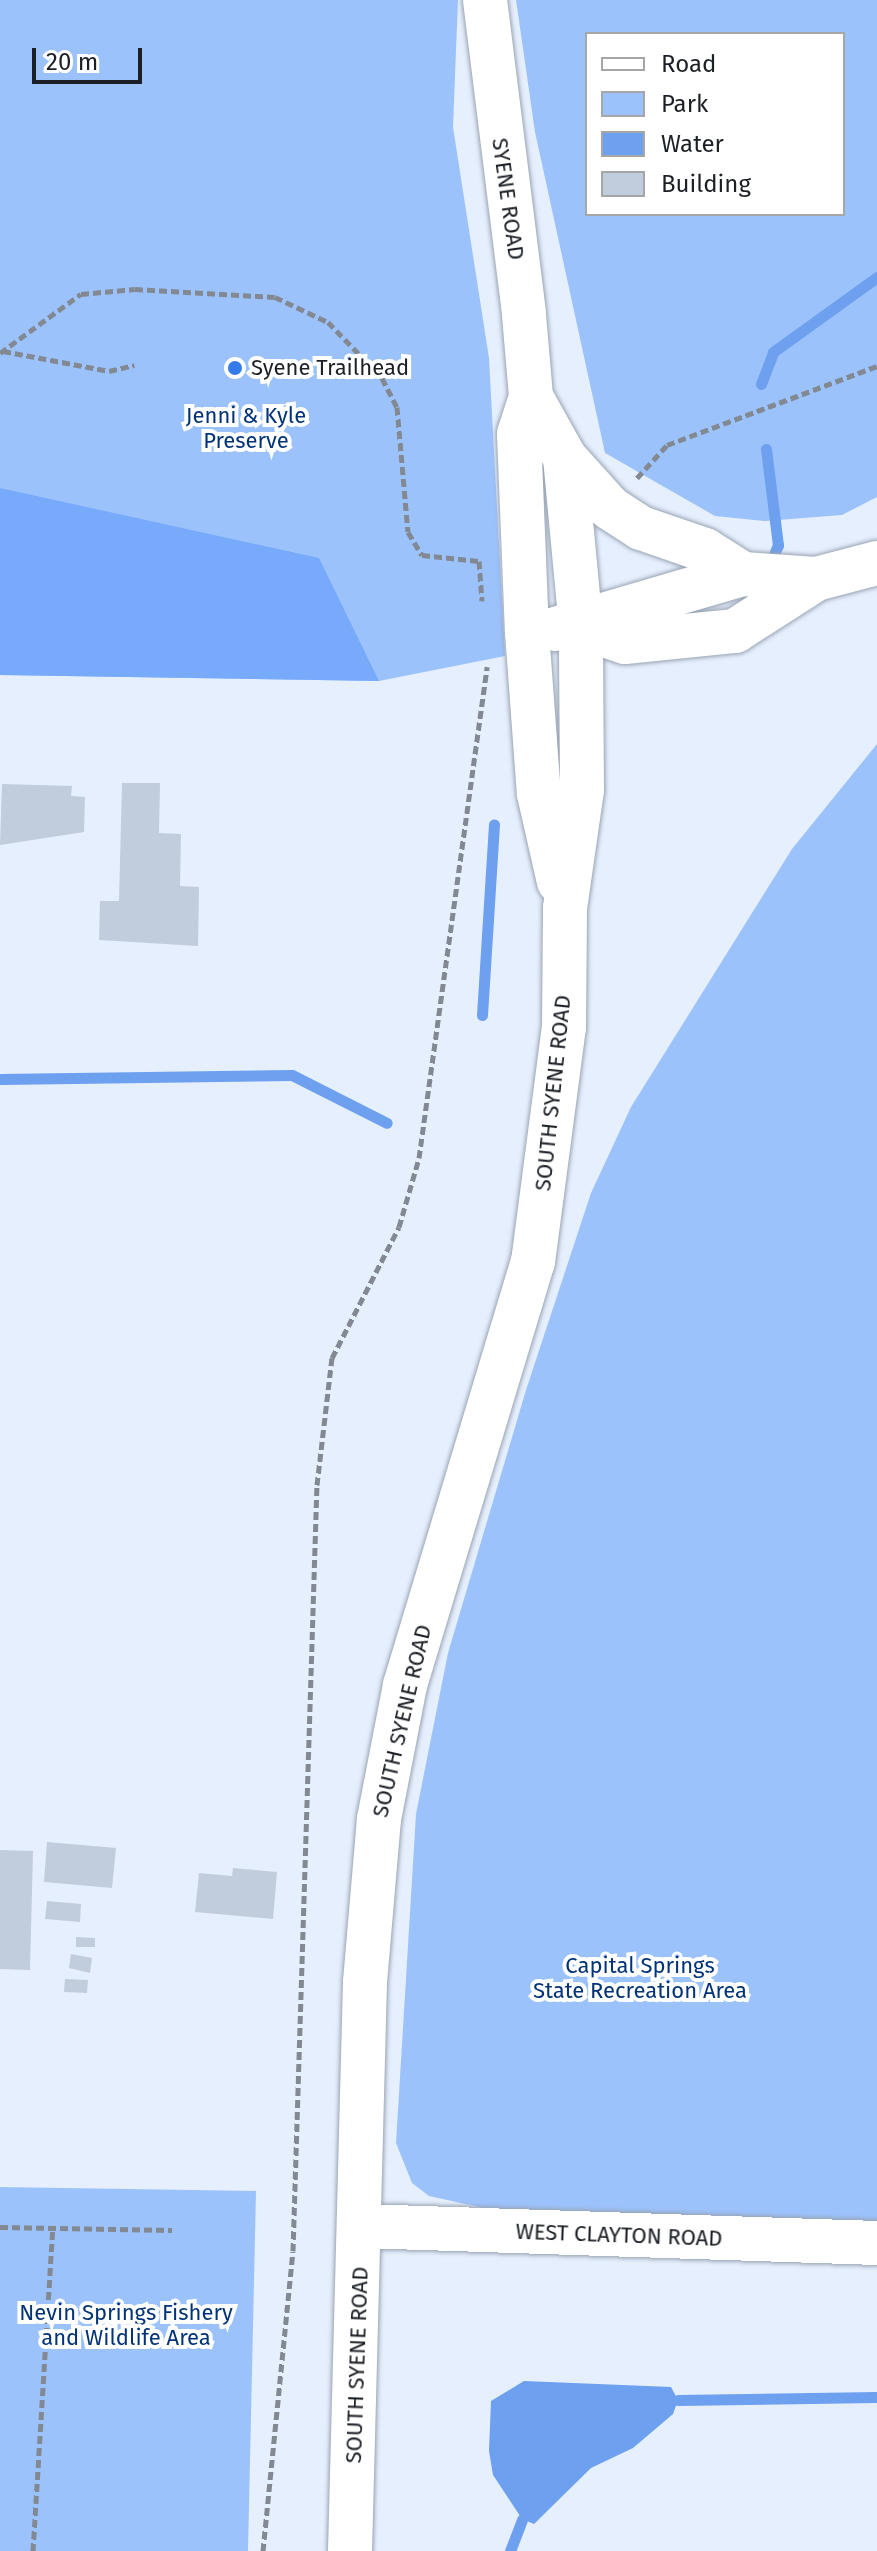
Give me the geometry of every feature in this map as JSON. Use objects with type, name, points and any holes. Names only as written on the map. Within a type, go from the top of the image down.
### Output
[{"type":"street","name":"SYENE ROAD","points":[[485,0],[531,397],[565,458],[581,627]]},
{"type":"street","name":"SYENE ROAD","points":[[527,632],[519,434],[531,397]]},
{"type":"street","points":[[565,458],[633,523],[667,542],[705,550],[743,574]]},
{"type":"street","points":[[581,627],[625,642],[735,631],[816,579],[877,563]]},
{"type":"street","points":[[527,632],[581,627],[628,603],[743,574],[816,579]]},
{"type":"street","name":"SOUTH SYENE ROAD","points":[[350,2551],[362,2226],[366,1966],[379,1819],[405,1685],[533,1262],[564,1027],[565,908],[582,790],[581,627]]},
{"type":"street","name":"SOUTH SYENE ROAD","points":[[527,632],[539,794],[565,908]]},
{"type":"street","name":"WEST CLAYTON ROAD","points":[[362,2226],[877,2243]]},
{"type":"path","points":[[2,352],[81,294],[135,289],[275,297],[328,322],[382,378],[397,407],[408,532],[422,555],[450,563],[479,561]]},
{"type":"path","points":[[2,352],[109,371],[134,365]]},
{"type":"path","points":[[640,471],[667,445],[877,366]]},
{"type":"path","points":[[263,2551],[293,2251],[317,1485],[330,1374],[399,1227],[419,1158],[487,666]]},
{"type":"path","points":[[0,2227],[172,2230]]},
{"type":"path","points":[[33,2551],[53,2228]]},
{"type":"green space","name":"Jenni & Kyle Preserve","points":[[0,0],[458,0],[453,127],[489,358],[505,656],[379,681],[0,675]]},
{"type":"green space","points":[[516,0],[877,0],[877,497],[842,515],[765,521],[715,516],[605,453],[535,132]]},
{"type":"green space","name":"Capital Springs State Recreation Area","points":[[877,744],[877,2223],[497,2211],[429,2196],[412,2183],[396,2143],[416,1814],[448,1653],[526,1390],[591,1193],[631,1107],[792,849]]},
{"type":"green space","name":"Nevin Springs Fishery and Wildlife Area","points":[[0,2187],[256,2191],[248,2551],[0,2551]]},
{"type":"shaded area","points":[[0,488],[319,558],[379,681],[0,675]]},
{"type":"water","points":[[524,2381],[671,2387],[678,2400],[673,2414],[633,2448],[591,2468],[534,2524],[522,2519],[493,2475],[489,2451],[491,2401]]},
{"type":"building","points":[[122,783],[160,783],[159,833],[181,834],[180,886],[199,887],[198,946],[99,940],[100,901],[119,901]]},
{"type":"building","points":[[2,784],[72,786],[71,796],[85,797],[84,832],[0,845]]},
{"type":"building","points":[[47,1842],[116,1848],[112,1888],[44,1882]]},
{"type":"building","points":[[0,1850],[33,1851],[30,1970],[0,1969]]},
{"type":"building","points":[[233,1868],[277,1872],[273,1919],[195,1912],[199,1873],[232,1876]]},
{"type":"building","points":[[47,1901],[81,1904],[80,1922],[45,1919]]},
{"type":"building","points":[[76,1937],[95,1938],[95,1947],[76,1947]]},
{"type":"building","points":[[71,1954],[92,1958],[90,1973],[69,1968]]},
{"type":"building","points":[[65,1979],[88,1980],[87,1993],[64,1992]]},
{"type":"waterway","points":[[761,384],[773,352],[877,277]]},
{"type":"waterway","points":[[766,449],[778,545],[768,568]]},
{"type":"waterway","points":[[482,1015],[494,824]]},
{"type":"waterway","points":[[0,1079],[292,1075],[387,1123]]},
{"type":"waterway","points":[[678,2400],[877,2397]]},
{"type":"waterway","points":[[510,2551],[522,2519]]},
{"type":"place","name":"Syene Trailhead","points":[[235,368]]}]
